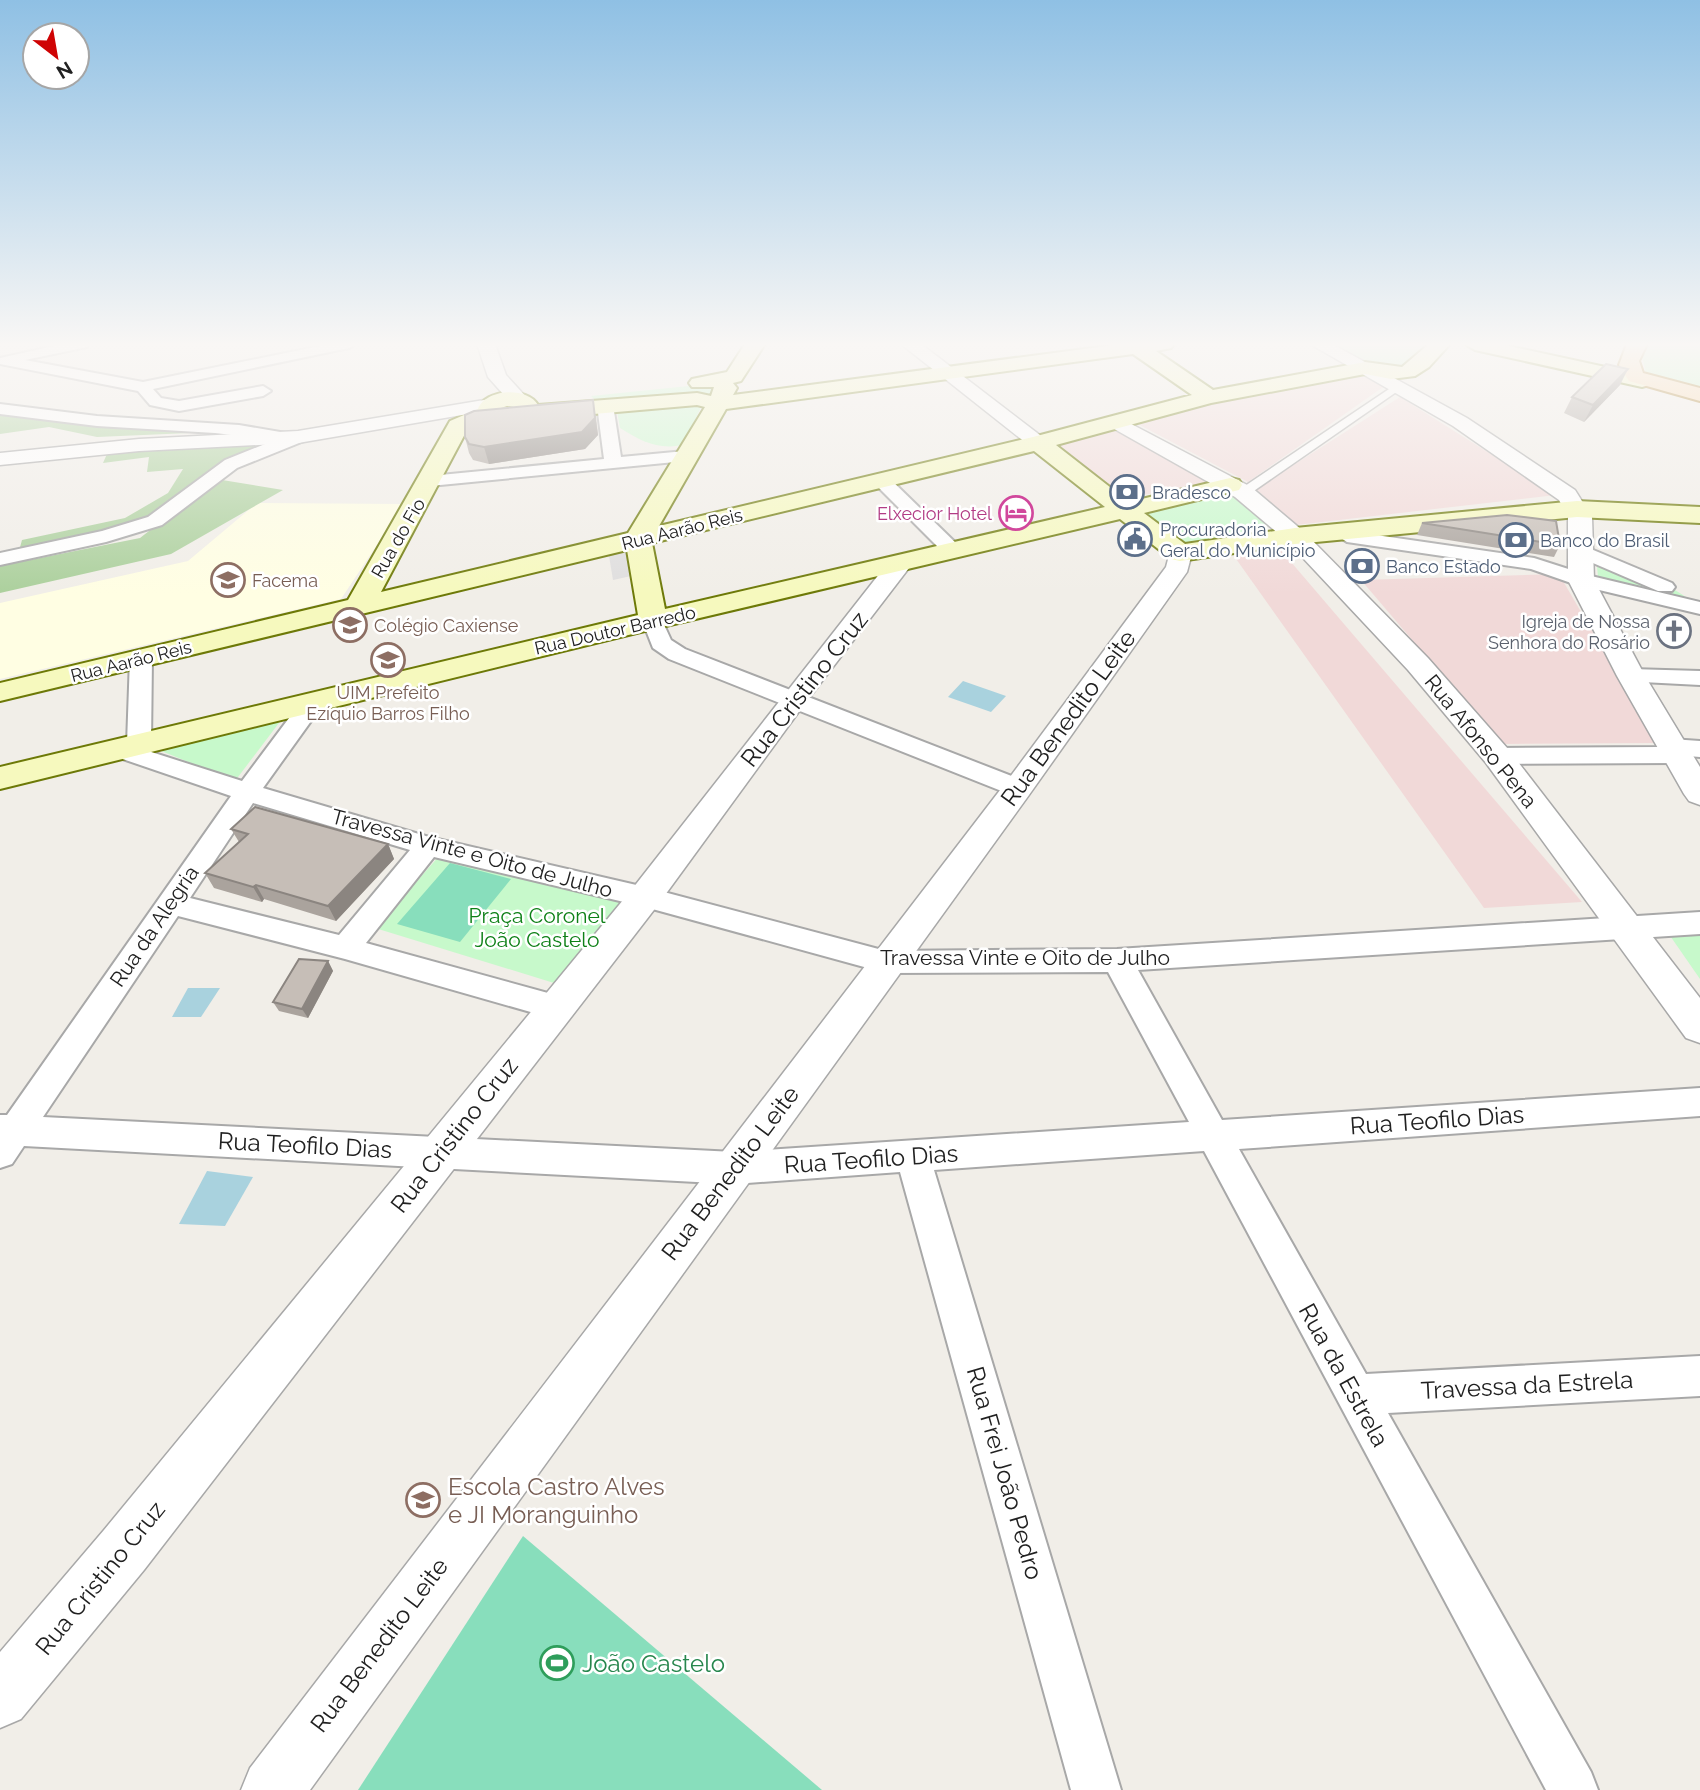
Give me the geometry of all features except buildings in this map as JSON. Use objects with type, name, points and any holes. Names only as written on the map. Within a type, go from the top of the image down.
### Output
[{"type":"main road","name":"Rua do Fio","points":[[359,606],[457,428]]},
{"type":"main road","points":[[653,620],[638,539],[700,428]]},
{"type":"main road","name":"Rua Aarão Reis","points":[[0,692],[1095,428]]},
{"type":"main road","points":[[1038,443],[1123,512],[1180,553],[1339,531],[1578,513],[1700,515]]},
{"type":"main road","name":"Rua Doutor Barredo","points":[[0,778],[653,620],[1123,512],[1237,489]]},
{"type":"main road","points":[[1578,513],[1700,523]]},
{"type":"street","points":[[223,428],[292,437]]},
{"type":"street","points":[[0,459],[236,438],[292,437],[357,428]]},
{"type":"street","points":[[608,428],[613,463]]},
{"type":"street","points":[[1018,428],[1038,443]]},
{"type":"street","name":"Rua Afonso Pena","points":[[1126,428],[1237,489],[1294,536],[1418,664],[1497,756],[1700,1027]]},
{"type":"street","points":[[1237,489],[1333,428]]},
{"type":"street","points":[[1468,428],[1562,490],[1578,513],[1581,580],[1631,676],[1682,751],[1700,793]]},
{"type":"street","points":[[0,559],[106,537],[155,521],[231,464],[292,437]]},
{"type":"street","points":[[0,465],[95,450]]},
{"type":"street","points":[[430,481],[685,456]]},
{"type":"street","points":[[881,480],[954,552]]},
{"type":"street","points":[[1339,531],[1362,539],[1534,564],[1581,580],[1700,608]]},
{"type":"street","points":[[1579,550],[1700,601]]},
{"type":"street","name":"Rua Benedito Leite","points":[[272,1790],[1018,788],[1178,567],[1180,553]]},
{"type":"street","name":"Rua Cristino Cruz","points":[[0,1698],[124,1550],[645,897],[793,700],[900,565]]},
{"type":"street","points":[[653,620],[661,643],[668,650],[1018,788]]},
{"type":"street","points":[[128,747],[141,658]]},
{"type":"street","points":[[1631,676],[1700,678]]},
{"type":"street","name":"Rua da Alegria","points":[[5,1138],[312,703]]},
{"type":"street","name":"Travessa Vinte e Oito de Julho","points":[[128,747],[247,792],[428,846],[645,897],[886,962],[1117,960],[1700,923]]},
{"type":"street","points":[[1497,756],[1682,751]]},
{"type":"street","points":[[345,948],[428,846]]},
{"type":"street","points":[[169,904],[345,948],[555,1007]]},
{"type":"street","name":"Rua da Estrela","points":[[1117,960],[1573,1790]]},
{"type":"street","name":"Rua Teofilo Dias","points":[[5,1138],[440,1152],[734,1168],[1700,1102]]},
{"type":"street","name":"Rua Frei João Pedro","points":[[914,1157],[1096,1790]]},
{"type":"street","name":"Travessa da Estrela","points":[[1355,1395],[1700,1376]]},
{"type":"shaded area","points":[[1086,428],[1127,428],[1214,487],[1111,498],[1033,441]]},
{"type":"shaded area","points":[[1145,428],[1325,428],[1248,482]]},
{"type":"shaded area","points":[[1352,428],[1449,428],[1556,495],[1296,525],[1256,489]]},
{"type":"shaded area","name":"Facema","points":[[257,503],[404,504],[341,599],[0,679],[0,603],[188,561]]},
{"type":"shaded area","points":[[634,543],[640,574],[613,580],[608,550]]},
{"type":"shaded area","points":[[1279,548],[1582,902],[1484,908],[1234,556]]},
{"type":"shaded area","points":[[1559,574],[1657,743],[1501,744],[1361,580]]},
{"type":"green space","points":[[0,428],[45,428],[0,434]]},
{"type":"green space","points":[[52,428],[199,428],[236,431],[97,437]]},
{"type":"green space","points":[[620,428],[691,428],[683,445],[674,446],[650,443]]},
{"type":"green space","points":[[267,444],[157,516],[101,534],[19,551],[22,540],[125,518],[168,493],[183,469],[147,472],[149,457],[103,463],[107,454],[180,447]]},
{"type":"green space","points":[[216,479],[283,490],[171,554],[0,593],[0,566],[140,538]]},
{"type":"green space","points":[[1229,491],[1270,521],[1241,534],[1188,543],[1169,535],[1136,511]]},
{"type":"green space","points":[[1596,556],[1675,590],[1692,601],[1598,577]]},
{"type":"green space","points":[[288,711],[235,781],[154,748]]},
{"type":"green space","name":"Praça Coronel João Castelo","points":[[441,854],[627,900],[554,983],[375,928]]},
{"type":"green space","points":[[450,863],[511,879],[460,942],[397,924]]},
{"type":"green space","points":[[1700,925],[1700,979],[1664,927]]},
{"type":"green space","name":"João Castelo","points":[[523,1536],[822,1790],[358,1790]]},
{"type":"water","points":[[963,681],[1006,696],[991,712],[948,697]]},
{"type":"water","points":[[188,988],[220,988],[201,1017],[172,1017]]},
{"type":"water","points":[[207,1171],[253,1177],[225,1226],[179,1224]]},
{"type":"place","name":"Bradesco","points":[[1127,492]]},
{"type":"place","name":"Elxecior Hotel","points":[[1016,513]]},
{"type":"place","name":"Procuradoria Geral do Município","points":[[1135,539]]},
{"type":"place","name":"Banco do Brasil","points":[[1516,540]]},
{"type":"place","name":"Banco Estado","points":[[1362,566]]},
{"type":"place","name":"Facema","points":[[228,580]]},
{"type":"place","name":"Colégio Caxiense","points":[[350,625]]},
{"type":"place","name":"Igreja de Nossa Senhora do Rosário","points":[[1674,631]]},
{"type":"place","name":"UIM Prefeito Ezíquio Barros Filho","points":[[388,660]]},
{"type":"place","name":"Escola Castro Alves e JI Moranguinho","points":[[423,1500]]},
{"type":"place","name":"João Castelo","points":[[557,1663]]}]
